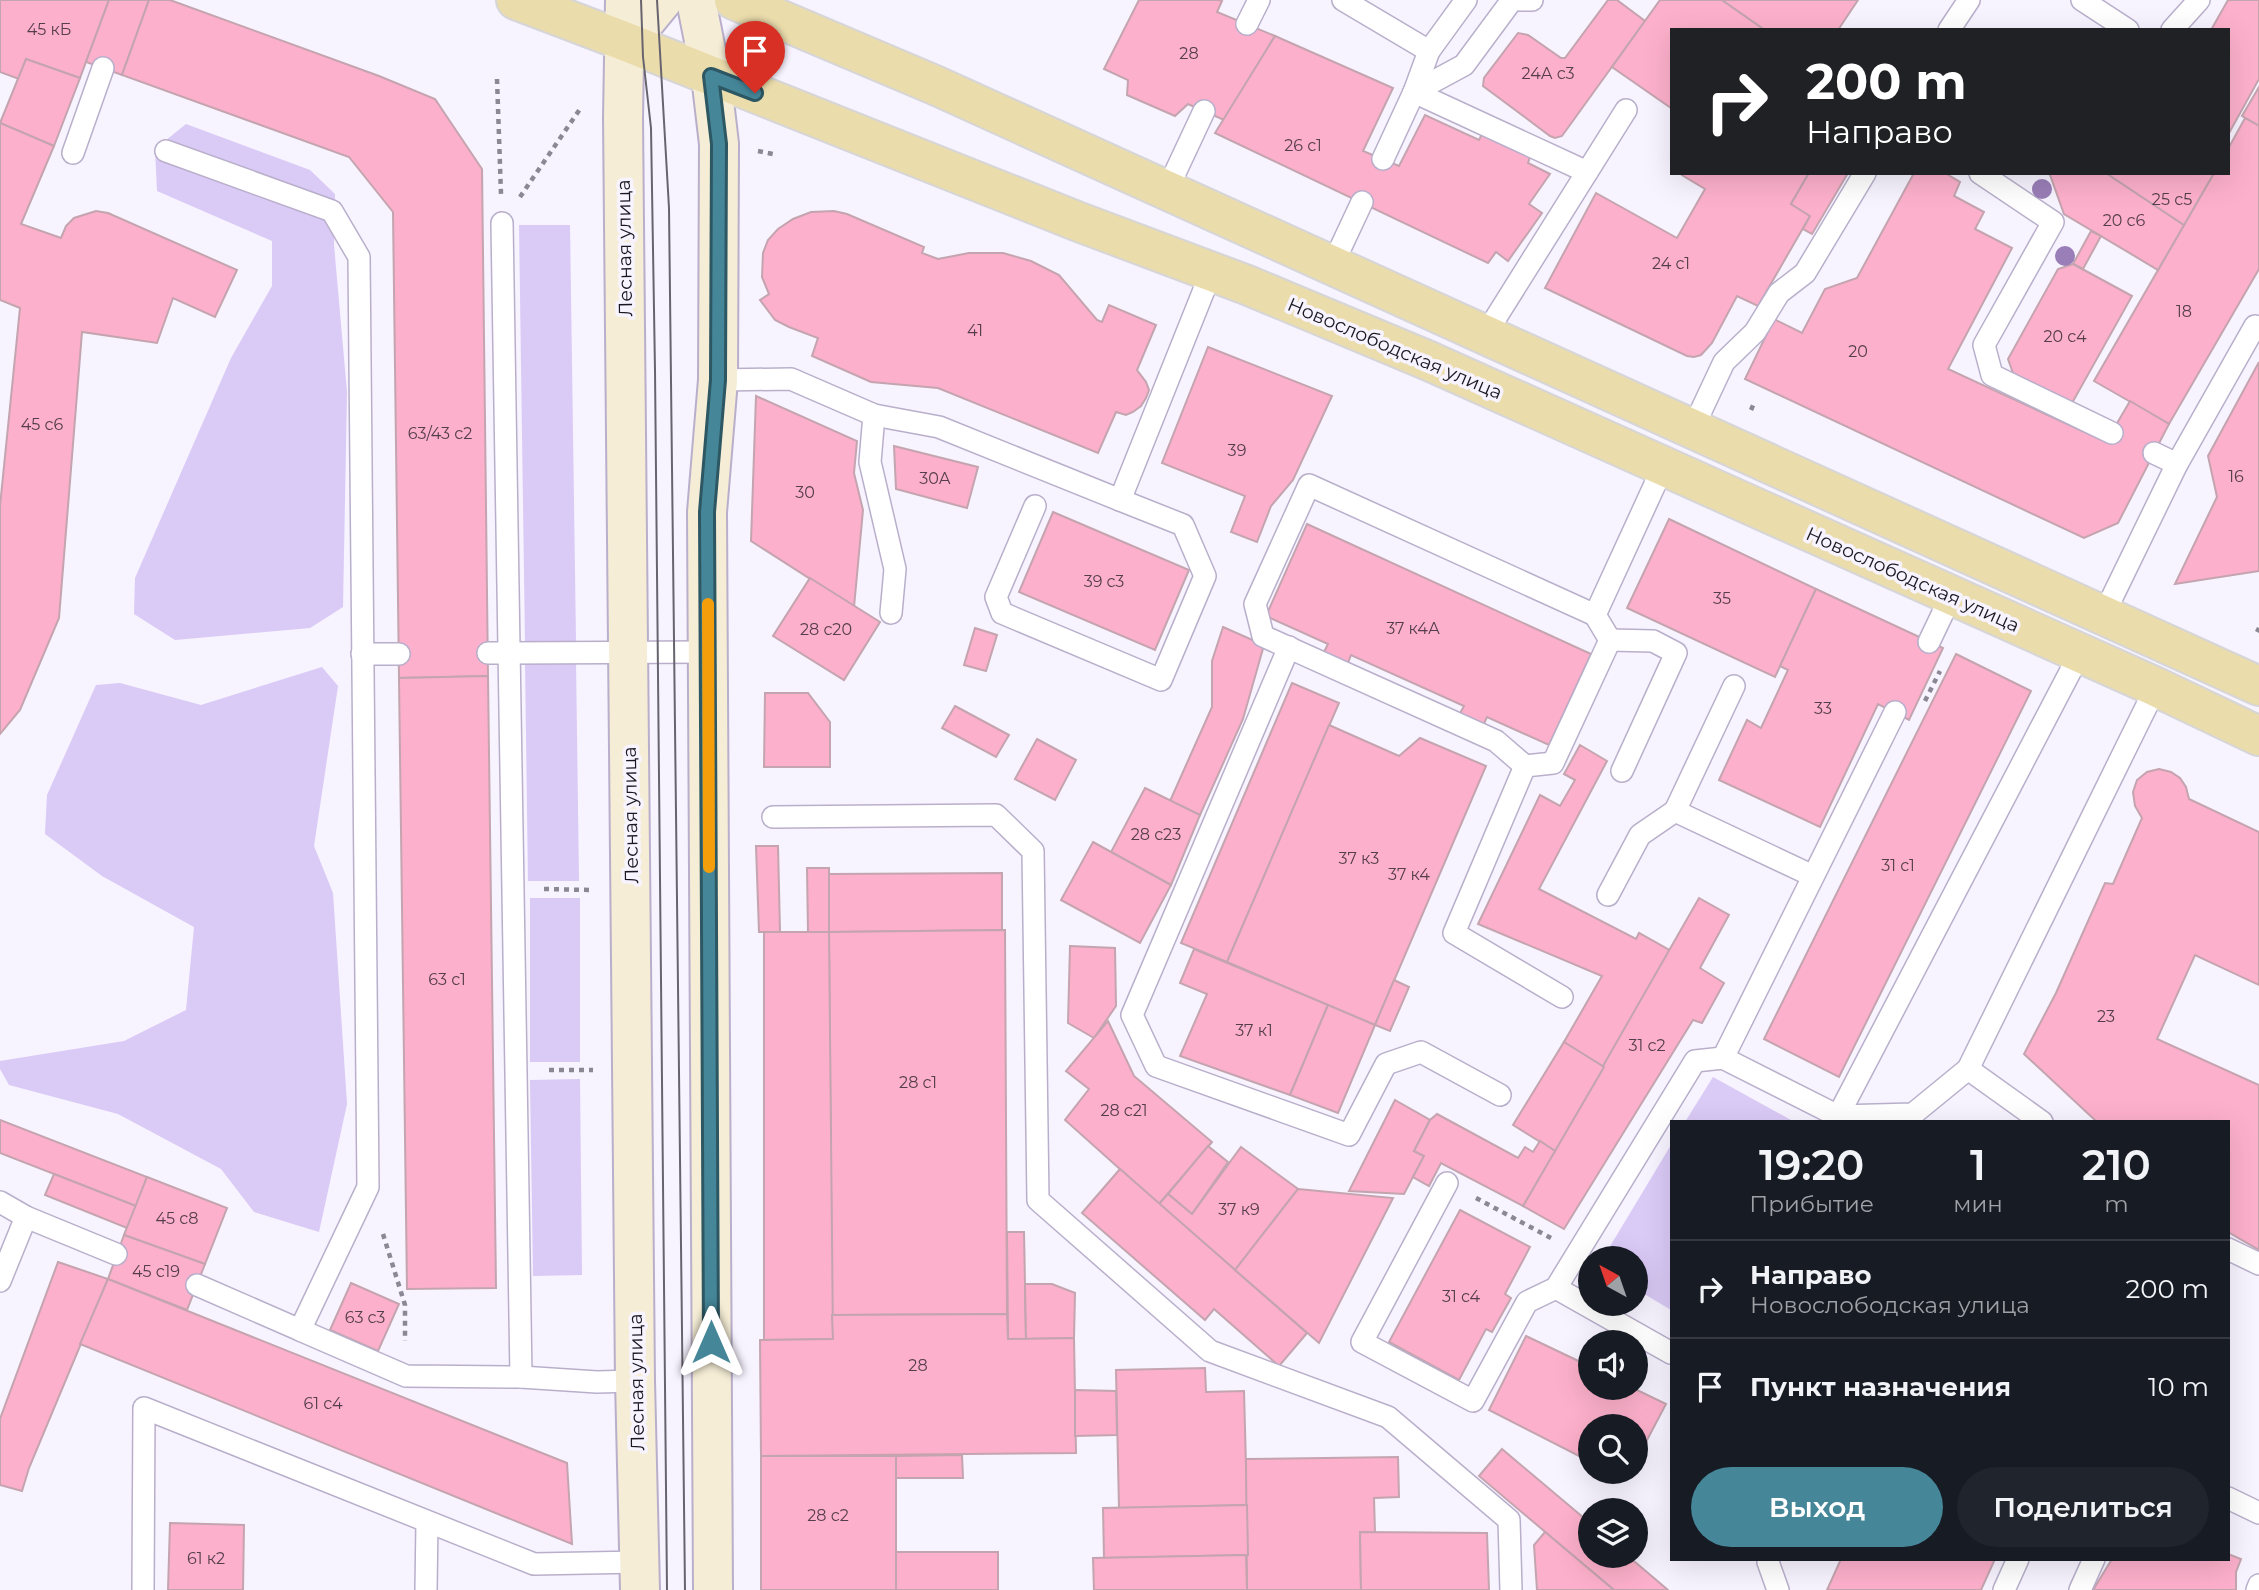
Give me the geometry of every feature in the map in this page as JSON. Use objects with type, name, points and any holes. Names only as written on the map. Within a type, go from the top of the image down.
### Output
[{"type":"main road","name":"Новослободская улица","points":[[516,0],[1079,222],[1212,270],[1429,361],[2259,736]]},
{"type":"main road","points":[[734,0],[937,86],[1692,430],[2104,614],[2259,687]]},
{"type":"street","name":"Лесная улица","points":[[625,0],[628,653],[635,1381],[640,1576]]},
{"type":"street","points":[[624,41],[635,34],[663,0]]},
{"type":"street","points":[[696,0],[711,76],[719,144],[718,380],[707,512],[713,1590]]},
{"type":"lane","points":[[1247,24],[1259,0]]},
{"type":"lane","points":[[1343,0],[1429,51]]},
{"type":"lane","points":[[1382,159],[1414,93],[1429,51],[1466,0]]},
{"type":"lane","points":[[1414,93],[1464,65],[1512,0]]},
{"type":"lane","points":[[1520,0],[1532,0]]},
{"type":"lane","points":[[1950,28],[1969,0]]},
{"type":"lane","points":[[2082,0],[2125,28]]},
{"type":"lane","points":[[2174,28],[2199,0]]},
{"type":"lane","points":[[73,153],[103,68]]},
{"type":"lane","points":[[1414,93],[1587,172]]},
{"type":"lane","points":[[1485,335],[1626,110]]},
{"type":"lane","points":[[1167,190],[1204,111]]},
{"type":"lane","points":[[166,151],[332,211],[359,257],[368,1186],[300,1330]]},
{"type":"lane","points":[[1692,430],[1724,362],[1755,332],[1779,293],[1805,273],[1864,175]]},
{"type":"lane","points":[[1983,175],[2053,222],[1984,345],[1992,375],[2112,433]]},
{"type":"lane","points":[[1332,266],[1362,202]]},
{"type":"lane","points":[[502,223],[498,653],[521,1377]]},
{"type":"lane","points":[[1120,500],[1212,270]]},
{"type":"lane","points":[[2104,614],[2176,464],[2255,326],[2259,329]]},
{"type":"lane","points":[[718,380],[791,379],[874,415],[939,427],[1183,526],[1205,576],[1161,680],[1002,613],[996,597],[1035,506]]},
{"type":"lane","points":[[874,415],[870,462],[895,569],[891,613]]},
{"type":"lane","points":[[2154,453],[2176,464]]},
{"type":"lane","points":[[1595,615],[1663,467]]},
{"type":"lane","points":[[1310,485],[1595,615],[1609,640],[1553,763],[1525,766],[1496,741],[1264,636],[1255,604],[1310,485]]},
{"type":"lane","points":[[1929,642],[1951,596]]},
{"type":"lane","points":[[1609,640],[1653,641],[1676,653],[1622,771]]},
{"type":"lane","points":[[1289,647],[1132,1015],[1156,1066],[1349,1135],[1386,1064],[1421,1052],[1500,1095]]},
{"type":"lane","points":[[498,653],[708,652]]},
{"type":"lane","points":[[1836,1119],[2080,653]]},
{"type":"lane","points":[[362,654],[399,654]]},
{"type":"lane","points":[[1608,895],[1640,835],[1675,811],[1734,686]]},
{"type":"lane","points":[[1582,1246],[1695,1062],[1723,1058],[1836,1119],[1913,1114],[1968,1069],[2155,687]]},
{"type":"lane","points":[[1723,1058],[1895,712]]},
{"type":"lane","points":[[1525,766],[1454,933],[1562,997]]},
{"type":"lane","points":[[1675,811],[1813,876]]},
{"type":"lane","points":[[773,817],[996,815],[1032,851],[1038,1200],[1210,1351],[1388,1418],[1509,1520],[1511,1590]]},
{"type":"lane","points":[[1968,1069],[2039,1120]]},
{"type":"lane","points":[[1447,1183],[1362,1342],[1473,1401],[1527,1302],[1556,1288],[1578,1253]]},
{"type":"lane","points":[[0,1202],[26,1217],[116,1254]]},
{"type":"lane","points":[[0,1281],[26,1217]]},
{"type":"lane","points":[[2230,1250],[2259,1264]]},
{"type":"lane","points":[[197,1285],[406,1376],[635,1381]]},
{"type":"lane","points":[[1556,1288],[1670,1352]]},
{"type":"lane","points":[[143,1590],[144,1408],[534,1564],[640,1576]]},
{"type":"lane","points":[[2230,1500],[2259,1513]]},
{"type":"lane","points":[[426,1590],[427,1522]]},
{"type":"lane","points":[[1768,1561],[1778,1590]]},
{"type":"lane","points":[[2004,1590],[2017,1561]]},
{"type":"lane","points":[[2080,1590],[2093,1561]]},
{"type":"path","points":[[497,79],[502,223]]},
{"type":"path","points":[[502,223],[580,109]]},
{"type":"path","points":[[1920,712],[1943,663]]},
{"type":"path","points":[[1447,1183],[1578,1253]]},
{"type":"path","points":[[368,1186],[405,1305],[406,1376]]},
{"type":"shaded area","points":[[186,124],[310,170],[335,194],[334,245],[347,392],[343,607],[310,628],[175,640],[134,614],[135,578],[231,358],[272,286],[272,241],[157,191],[155,149]]},
{"type":"shaded area","points":[[519,225],[570,225],[576,641],[525,642]]},
{"type":"shaded area","points":[[576,661],[579,881],[528,881],[525,662]]},
{"type":"shaded area","points":[[322,667],[338,686],[314,846],[333,893],[347,1104],[319,1232],[254,1212],[221,1169],[118,1114],[9,1085],[0,1069],[0,1061],[124,1041],[186,1010],[194,927],[102,876],[45,834],[47,795],[96,685],[120,683],[201,705]]},
{"type":"shaded area","points":[[530,898],[580,898],[580,1062],[530,1062]]},
{"type":"shaded area","points":[[1713,1077],[1791,1120],[1686,1120]]},
{"type":"shaded area","points":[[580,1079],[582,1275],[533,1276],[530,1080]]},
{"type":"shaded area","points":[[1670,1147],[1670,1309],[1648,1296],[1648,1246],[1610,1246]]},
{"type":"building","points":[[0,0],[109,0],[80,78],[26,59],[19,79],[0,72]]},
{"type":"building","points":[[109,0],[149,0],[122,75],[86,62]]},
{"type":"building","points":[[149,0],[170,0],[435,99],[482,169],[488,676],[399,678],[393,212],[349,157],[122,75]]},
{"type":"building","points":[[1139,0],[1219,0],[1222,1],[1217,12],[1275,36],[1224,120],[1188,104],[1175,116],[1127,95],[1128,80],[1104,69]]},
{"type":"building","points":[[1608,0],[1617,0],[1645,21],[1562,136],[1550,136],[1483,86],[1484,78],[1518,33],[1528,35],[1561,58],[1565,58]]},
{"type":"building","points":[[1660,0],[1722,0],[1762,28],[1670,28],[1670,107],[1612,67]]},
{"type":"building","points":[[1722,0],[1858,0],[1839,28],[1762,28]]},
{"type":"building","points":[[2228,0],[2259,0],[2259,79],[2230,131],[2230,28],[2212,28]]},
{"type":"building","points":[[1275,36],[1393,88],[1363,151],[1399,166],[1425,115],[1479,140],[1483,132],[1531,154],[1528,163],[1550,174],[1529,204],[1542,213],[1508,261],[1496,252],[1488,263],[1215,133]]},
{"type":"building","points":[[26,59],[80,78],[54,146],[0,123]]},
{"type":"building","points":[[2259,87],[2259,126],[2242,116]]},
{"type":"building","points":[[2245,118],[2259,126],[2259,269],[2169,424],[2094,381],[2213,175],[2230,175],[2230,145]]},
{"type":"building","points":[[0,123],[54,146],[21,224],[61,238],[66,226],[74,218],[96,211],[108,213],[237,270],[215,317],[173,298],[157,343],[82,332],[59,618],[20,710],[0,734],[0,506],[20,308],[0,300]]},
{"type":"building","points":[[1682,175],[1808,175],[1791,204],[1810,216],[1758,306],[1737,296],[1712,343],[1701,355],[1687,356],[1545,288],[1596,193],[1677,238],[1705,189]]},
{"type":"building","points":[[1808,175],[1847,175],[1812,234],[1803,229],[1810,216],[1791,204]]},
{"type":"building","points":[[1913,175],[1948,175],[1960,182],[1954,196],[1984,212],[1975,229],[2012,248],[1948,369],[2106,442],[2130,401],[2169,424],[2118,523],[2084,538],[1745,379],[1774,319],[1802,333],[1825,289],[1857,278]]},
{"type":"building","points":[[2050,175],[2109,175],[2184,225],[2158,270],[2064,214]]},
{"type":"building","points":[[2109,175],[2213,175],[2184,225]]},
{"type":"building","points":[[834,211],[924,247],[922,253],[938,259],[969,253],[1003,253],[1031,261],[1059,275],[1097,320],[1102,322],[1109,305],[1156,325],[1137,370],[1149,390],[1146,398],[1133,412],[1126,415],[1116,412],[1098,453],[938,388],[871,382],[812,356],[818,338],[775,320],[760,300],[769,294],[762,277],[763,253],[768,240],[793,219],[811,212]]},
{"type":"building","points":[[2091,231],[2101,236],[2083,269],[2073,264]]},
{"type":"building","points":[[2073,264],[2132,296],[2071,405],[2013,373],[2008,359],[2058,269]]},
{"type":"building","points":[[1208,347],[1332,396],[1293,480],[1271,506],[1257,542],[1231,532],[1245,496],[1162,463]]},
{"type":"building","points":[[2259,362],[2259,571],[2175,584],[2217,497],[2208,456]]},
{"type":"building","points":[[756,396],[857,441],[854,473],[863,510],[854,607],[751,541]]},
{"type":"building","points":[[894,446],[978,467],[967,508],[896,489]]},
{"type":"building","points":[[1053,512],[1189,570],[1155,650],[1019,592]]},
{"type":"building","points":[[1669,519],[1816,589],[1775,677],[1627,608]]},
{"type":"building","points":[[1307,524],[1591,654],[1549,745],[1487,717],[1483,726],[1459,715],[1464,706],[1351,655],[1348,663],[1324,652],[1328,644],[1266,616]]},
{"type":"building","points":[[810,578],[880,622],[844,680],[773,636]]},
{"type":"building","points":[[1816,589],[1943,648],[1909,720],[1878,704],[1820,827],[1719,780],[1747,720],[1761,728],[1788,670],[1780,666]]},
{"type":"building","points":[[1223,627],[1264,645],[1243,719],[1200,815],[1170,801],[1212,707],[1212,661]]},
{"type":"building","points":[[975,628],[997,635],[986,671],[964,665]]},
{"type":"building","points":[[1956,654],[2031,691],[1839,1077],[1764,1039]]},
{"type":"building","points":[[488,676],[496,1288],[407,1289],[399,678]]},
{"type":"building","points":[[1292,683],[1339,703],[1227,962],[1181,943]]},
{"type":"building","points":[[765,693],[808,693],[830,722],[830,767],[764,767]]},
{"type":"building","points":[[955,706],[1009,735],[996,757],[942,728]]},
{"type":"building","points":[[1329,725],[1399,756],[1420,738],[1486,766],[1375,1025],[1227,962]]},
{"type":"building","points":[[1037,739],[1076,760],[1055,800],[1015,779]]},
{"type":"building","points":[[1580,745],[1607,761],[1539,889],[1636,939],[1639,933],[1671,951],[1604,1067],[1564,1042],[1602,976],[1478,924],[1540,795],[1560,806],[1575,780],[1564,774]]},
{"type":"building","points":[[2159,769],[2171,772],[2180,778],[2186,787],[2189,799],[2259,832],[2259,985],[2195,955],[2157,1039],[2259,1085],[2259,1250],[2230,1233],[2230,1120],[2095,1120],[2024,1054],[2056,993],[2105,883],[2113,884],[2142,818],[2135,806],[2133,792],[2137,780],[2147,772]]},
{"type":"building","points":[[1145,788],[1200,815],[1171,885],[1111,852]]},
{"type":"building","points":[[1093,842],[1171,885],[1140,943],[1061,900]]},
{"type":"building","points":[[756,846],[778,846],[780,932],[759,932]]},
{"type":"building","points":[[807,868],[829,868],[829,932],[808,932]]},
{"type":"building","points":[[1002,873],[1002,930],[829,932],[829,874]]},
{"type":"building","points":[[1699,898],[1729,915],[1700,968],[1724,983],[1702,1023],[1693,1020],[1564,1229],[1523,1206]]},
{"type":"building","points":[[1005,930],[1007,1314],[832,1315],[829,932]]},
{"type":"building","points":[[764,932],[829,932],[833,1339],[764,1340]]},
{"type":"building","points":[[1070,946],[1115,948],[1116,1006],[1094,1038],[1068,1023]]},
{"type":"building","points":[[1194,949],[1328,1005],[1290,1095],[1180,1056],[1207,994],[1180,983]]},
{"type":"building","points":[[1394,980],[1409,987],[1390,1031],[1375,1025]]},
{"type":"building","points":[[1328,1005],[1375,1025],[1338,1113],[1290,1095]]},
{"type":"building","points":[[1108,1021],[1134,1076],[1212,1142],[1159,1204],[1065,1120],[1089,1089],[1066,1071]]},
{"type":"building","points":[[1564,1042],[1604,1067],[1555,1151],[1513,1125]]},
{"type":"building","points":[[1395,1100],[1430,1120],[1414,1151],[1424,1156],[1404,1194],[1349,1191]]},
{"type":"building","points":[[1437,1114],[1518,1158],[1525,1147],[1533,1152],[1540,1141],[1555,1151],[1523,1206],[1441,1163],[1429,1186],[1413,1177],[1424,1156],[1414,1151],[1430,1120]]},
{"type":"building","points":[[0,1120],[147,1177],[136,1206],[0,1153]]},
{"type":"building","points":[[1208,1146],[1228,1162],[1192,1214],[1168,1194]]},
{"type":"building","points":[[1241,1147],[1298,1189],[1235,1270],[1159,1204],[1168,1194],[1192,1214]]},
{"type":"building","points":[[1120,1169],[1307,1333],[1279,1366],[1214,1309],[1205,1320],[1082,1213]]},
{"type":"building","points":[[54,1174],[136,1206],[127,1228],[45,1195]]},
{"type":"building","points":[[147,1177],[227,1208],[205,1264],[124,1235]]},
{"type":"building","points":[[1298,1189],[1393,1198],[1319,1343],[1235,1270]]},
{"type":"building","points":[[1460,1210],[1530,1247],[1505,1294],[1511,1298],[1492,1332],[1486,1329],[1459,1380],[1389,1342]]},
{"type":"building","points":[[1007,1232],[1024,1232],[1026,1339],[1008,1339]]},
{"type":"building","points":[[124,1235],[205,1264],[187,1310],[108,1279]]},
{"type":"building","points":[[58,1262],[108,1279],[29,1468],[22,1491],[0,1485],[0,1419]]},
{"type":"building","points":[[108,1279],[567,1463],[572,1544],[80,1344]]},
{"type":"building","points":[[351,1283],[399,1304],[378,1351],[330,1330]]},
{"type":"building","points":[[1025,1284],[1052,1284],[1075,1293],[1074,1338],[1026,1339]]},
{"type":"building","points":[[1007,1314],[1008,1339],[1074,1338],[1076,1453],[761,1456],[760,1340],[833,1339],[832,1315]]},
{"type":"building","points":[[1526,1336],[1578,1361],[1578,1400],[1648,1400],[1648,1395],[1666,1404],[1648,1438],[1648,1414],[1578,1414],[1578,1455],[1489,1410]]},
{"type":"building","points":[[1205,1368],[1206,1392],[1244,1391],[1247,1505],[1119,1508],[1116,1370]]},
{"type":"building","points":[[1075,1390],[1116,1391],[1117,1435],[1075,1436]]},
{"type":"building","points":[[1502,1449],[1578,1513],[1578,1560],[1479,1476]]},
{"type":"building","points":[[962,1455],[963,1478],[896,1478],[896,1456]]},
{"type":"building","points":[[761,1456],[896,1456],[896,1590],[761,1590]]},
{"type":"building","points":[[1398,1457],[1399,1497],[1374,1498],[1375,1533],[1360,1532],[1361,1590],[1247,1590],[1246,1459]]},
{"type":"building","points":[[1247,1505],[1248,1555],[1104,1558],[1103,1508]]},
{"type":"building","points":[[170,1523],[244,1525],[243,1590],[168,1590]]},
{"type":"building","points":[[1360,1532],[1487,1533],[1489,1590],[1361,1590]]},
{"type":"building","points":[[1545,1532],[1578,1560],[1578,1568],[1588,1568],[1614,1590],[1537,1590],[1534,1545]]},
{"type":"building","points":[[896,1552],[998,1552],[998,1590],[896,1590]]},
{"type":"building","points":[[1246,1555],[1247,1590],[1094,1590],[1093,1558]]},
{"type":"building","points":[[2230,1555],[2241,1559],[2236,1572],[2236,1590],[2093,1590],[2111,1561],[2230,1561]]},
{"type":"building","points":[[1840,1561],[1994,1561],[1981,1590],[1827,1590]]},
{"type":"building","points":[[1588,1568],[1642,1568],[1668,1590],[1614,1590]]},
{"type":"tram line","points":[[641,0],[643,57],[651,128],[655,370],[667,1590]]},
{"type":"tram line","points":[[657,0],[669,208],[685,1590]]},
{"type":"slow traffic","points":[[708,604],[709,867]]},
{"type":"route","points":[[711,1342],[707,512],[718,380],[719,144],[711,76],[755,93]]}]
